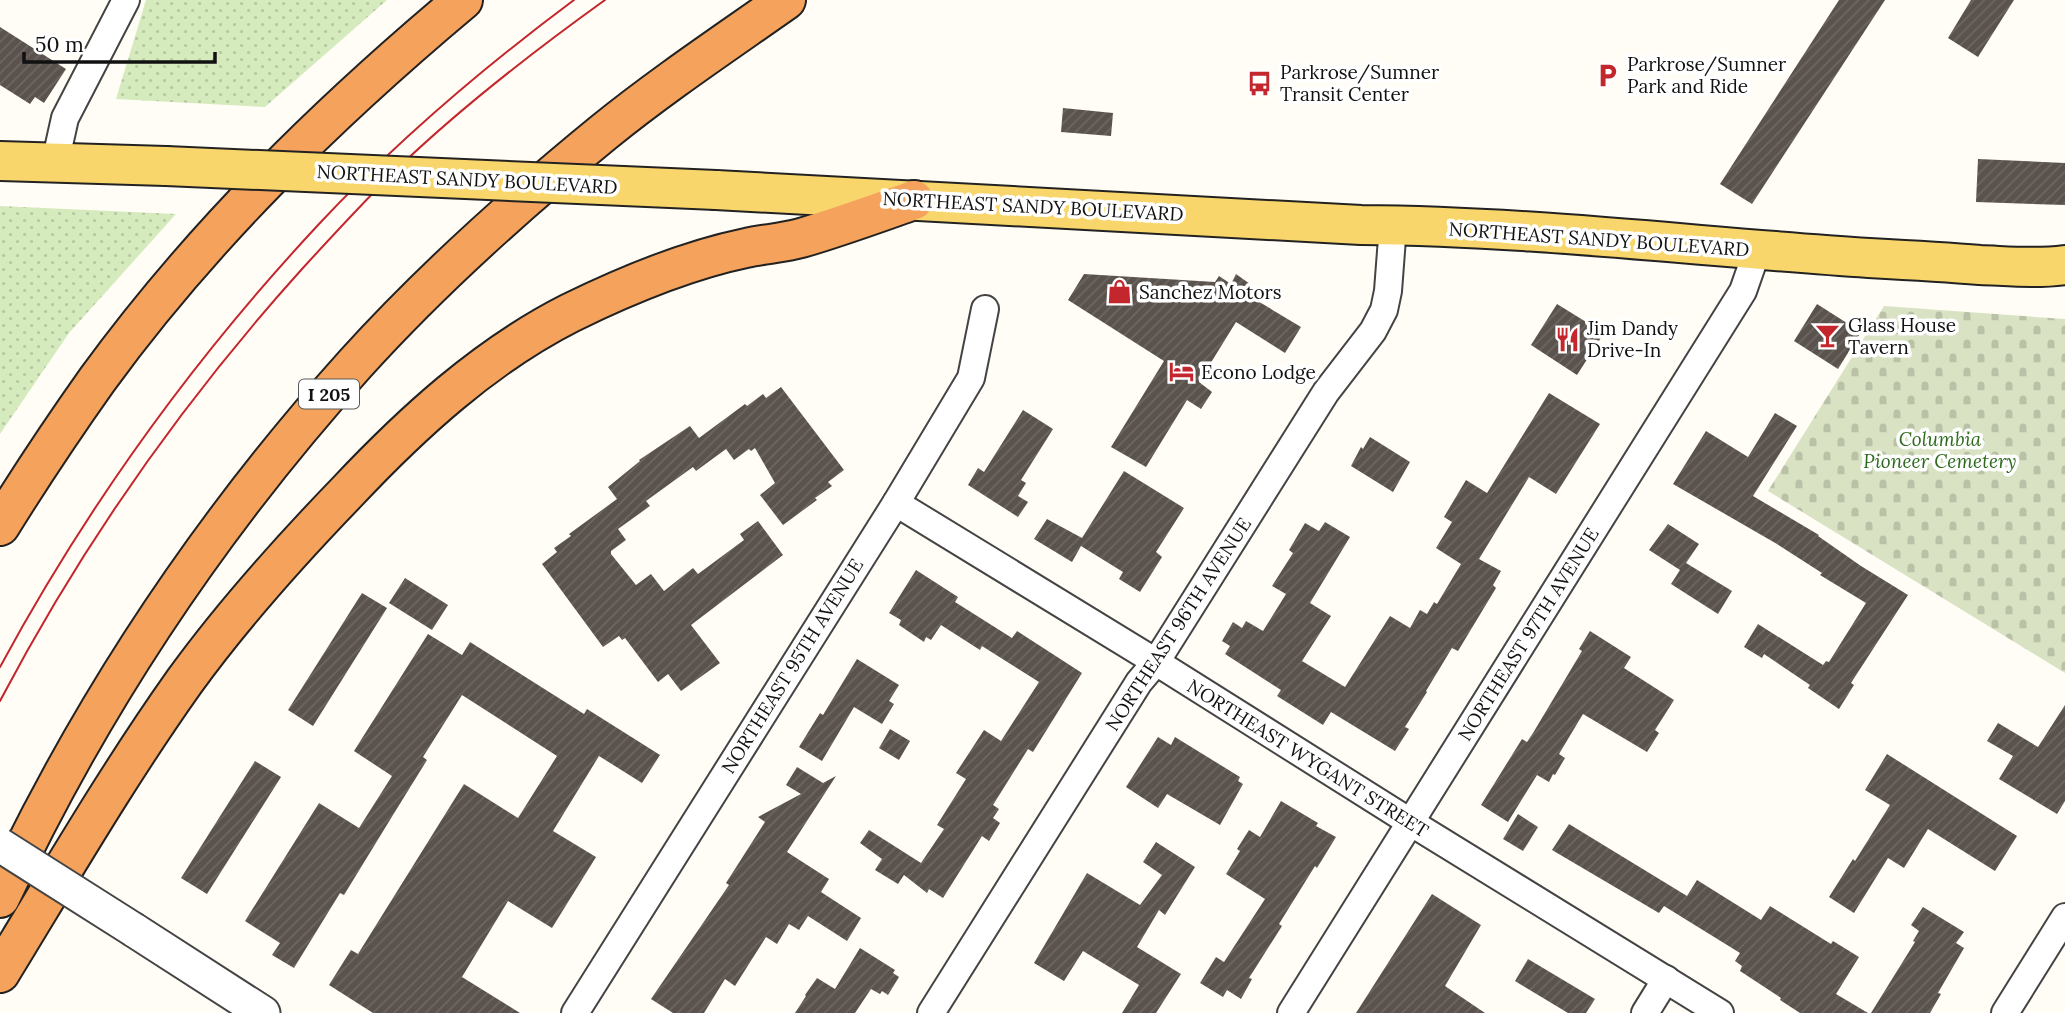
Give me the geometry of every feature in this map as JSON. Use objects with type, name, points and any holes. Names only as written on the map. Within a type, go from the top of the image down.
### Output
[{"type":"highway","points":[[345,103],[373,60],[423,0]]},
{"type":"highway","points":[[0,526],[98,379],[155,306],[215,236],[280,166],[345,103],[463,0]]},
{"type":"highway","name":"I 205","points":[[0,898],[91,722],[137,649],[237,509],[304,423],[357,362],[483,236],[605,131],[699,60],[786,0]]},
{"type":"highway","points":[[0,973],[134,756],[185,680],[279,566],[333,506],[388,448],[450,394],[523,341],[568,314],[627,287],[744,248],[798,239],[914,200]]},
{"type":"main road","name":"NORTHEAST SANDY BOULEVARD","points":[[0,161],[914,200],[1555,234],[1757,251],[2017,266],[2065,265]]},
{"type":"main road","points":[[2017,266],[2031,276],[2065,289]]},
{"type":"street","points":[[55,163],[65,118],[126,0]]},
{"type":"street","name":"NORTHEAST 96TH AVENUE","points":[[931,1013],[1131,693],[1156,662],[1326,392],[1373,331],[1384,310],[1388,291],[1393,225]]},
{"type":"street","name":"NORTHEAST 97TH AVENUE","points":[[1291,1013],[1743,291],[1757,251]]},
{"type":"street","name":"NORTHEAST 95TH AVENUE","points":[[575,1013],[896,503],[971,378],[985,309]]},
{"type":"street","name":"NORTHEAST WYGANT STREET","points":[[896,503],[1720,1013]]},
{"type":"street","points":[[0,845],[263,1013]]},
{"type":"street","points":[[2005,1013],[2065,917]]},
{"type":"street","points":[[1645,1013],[1666,979]]},
{"type":"green space","points":[[146,0],[387,0],[265,107],[116,99]]},
{"type":"green space","points":[[0,206],[176,214],[69,333],[0,434]]},
{"type":"green space","name":"Columbia Pioneer Cemetery","points":[[1884,306],[2065,319],[2065,673],[1768,491]]},
{"type":"building","points":[[1839,0],[1885,0],[1752,204],[1720,184]]},
{"type":"building","points":[[1971,0],[2014,0],[1978,57],[1948,38]]},
{"type":"building","points":[[0,27],[66,69],[44,103],[35,97],[30,104],[0,85]]},
{"type":"building","points":[[1063,108],[1113,113],[1111,136],[1061,132]]},
{"type":"building","points":[[1978,159],[2065,163],[2065,205],[1976,202]]},
{"type":"building","name":"Econo Lodge","points":[[1084,274],[1215,282],[1219,276],[1231,284],[1236,274],[1257,289],[1251,297],[1301,327],[1285,353],[1236,322],[1199,382],[1212,392],[1201,409],[1187,400],[1146,467],[1111,447],[1164,361],[1068,300]]},
{"type":"building","name":"Jim Dandy Drive-In","points":[[1557,304],[1604,333],[1577,375],[1531,345]]},
{"type":"building","name":"Glass House Tavern","points":[[1817,304],[1861,332],[1838,369],[1794,341]]},
{"type":"building","points":[[781,387],[844,470],[828,482],[832,486],[815,498],[817,500],[783,525],[760,495],[775,483],[755,448],[751,451],[749,449],[734,460],[726,449],[696,471],[693,467],[646,501],[650,506],[618,529],[626,540],[611,551],[611,554],[636,585],[651,574],[664,591],[693,568],[698,574],[744,540],[740,534],[758,521],[783,555],[691,625],[720,663],[681,691],[668,674],[658,682],[625,638],[622,640],[619,636],[603,647],[542,564],[557,552],[554,548],[571,536],[569,534],[617,499],[608,487],[639,460],[690,426],[699,438],[745,404],[747,406],[763,394],[766,398]]},
{"type":"building","points":[[1549,393],[1600,424],[1556,494],[1529,477],[1479,559],[1501,571],[1493,585],[1496,588],[1458,651],[1452,648],[1405,727],[1409,729],[1395,751],[1331,712],[1323,725],[1277,696],[1281,690],[1225,654],[1230,646],[1222,641],[1233,622],[1242,628],[1246,621],[1263,631],[1286,594],[1272,586],[1293,553],[1289,550],[1305,523],[1319,531],[1325,522],[1350,537],[1310,603],[1331,616],[1302,661],[1345,687],[1390,616],[1410,628],[1420,610],[1427,614],[1434,602],[1437,604],[1461,564],[1436,548],[1452,522],[1444,517],[1466,480],[1487,493]]},
{"type":"building","points":[[1023,410],[1053,429],[1021,480],[1026,483],[1018,496],[1028,502],[1018,517],[968,485],[978,468],[984,472]]},
{"type":"building","points":[[1775,413],[1797,426],[1753,496],[1819,535],[1861,566],[1908,595],[1851,683],[1854,685],[1839,709],[1808,688],[1810,685],[1764,654],[1762,658],[1744,647],[1758,624],[1823,665],[1826,661],[1829,662],[1866,603],[1777,544],[1673,484],[1706,431],[1748,457]]},
{"type":"building","points":[[1370,437],[1410,462],[1393,492],[1351,466]]},
{"type":"building","points":[[1124,471],[1184,508],[1156,552],[1162,557],[1140,592],[1119,579],[1123,572],[1081,546],[1072,562],[1034,539],[1047,519],[1082,538]]},
{"type":"building","points":[[1668,524],[1699,544],[1686,563],[1732,591],[1718,614],[1671,584],[1680,570],[1649,550]]},
{"type":"building","points":[[916,570],[958,597],[955,602],[1012,638],[1017,631],[1082,673],[1033,752],[1028,749],[993,805],[999,809],[993,818],[1000,823],[989,841],[982,836],[943,898],[929,889],[927,893],[904,875],[898,884],[875,870],[882,859],[860,843],[869,830],[921,863],[944,829],[937,825],[966,779],[956,773],[984,730],[1001,741],[1039,682],[982,646],[980,650],[941,625],[931,640],[926,637],[924,642],[899,625],[901,620],[889,613]]},
{"type":"building","points":[[405,578],[448,605],[432,630],[389,603]]},
{"type":"building","points":[[362,593],[387,608],[313,726],[288,710]]},
{"type":"building","points":[[1590,631],[1631,657],[1624,668],[1674,700],[1655,730],[1659,733],[1647,752],[1583,714],[1559,754],[1565,758],[1555,775],[1553,774],[1549,782],[1537,775],[1508,822],[1481,805],[1522,739],[1527,742],[1533,733],[1582,651],[1579,649]]},
{"type":"building","points":[[428,634],[462,655],[470,642],[584,714],[587,709],[660,755],[642,783],[599,756],[553,831],[596,857],[552,928],[508,901],[462,977],[520,1013],[373,1013],[329,985],[351,950],[358,954],[464,784],[518,818],[557,756],[462,695],[423,757],[427,760],[344,895],[340,893],[294,968],[272,955],[280,943],[245,921],[319,803],[359,828],[392,776],[354,751]]},
{"type":"building","points":[[857,659],[899,685],[889,701],[894,704],[882,724],[854,707],[822,761],[799,747],[820,713],[823,715]]},
{"type":"building","points":[[2065,705],[2065,801],[2057,814],[1999,779],[2013,756],[1987,741],[1998,723],[2038,747]]},
{"type":"building","points":[[890,729],[910,741],[899,760],[879,748]]},
{"type":"building","points":[[1158,737],[1171,745],[1175,737],[1240,777],[1238,781],[1243,784],[1220,825],[1167,794],[1158,808],[1126,787]]},
{"type":"building","points":[[1887,754],[2017,836],[1995,871],[1928,829],[1904,868],[1888,858],[1854,913],[1829,897],[1890,805],[1865,790]]},
{"type":"building","points":[[255,761],[281,777],[207,894],[181,878]]},
{"type":"building","points":[[797,767],[823,783],[836,776],[787,852],[829,879],[821,892],[861,918],[847,941],[808,916],[799,930],[789,924],[777,944],[766,937],[735,986],[725,979],[704,1013],[673,1013],[651,999],[729,885],[726,883],[765,822],[758,817],[801,794],[786,785]]},
{"type":"building","points":[[1281,801],[1336,837],[1279,924],[1282,926],[1249,978],[1252,979],[1241,999],[1227,990],[1223,997],[1200,983],[1216,957],[1224,962],[1265,899],[1226,874],[1249,830],[1260,837]]},
{"type":"building","points":[[1518,814],[1538,827],[1523,851],[1503,839]]},
{"type":"building","points":[[1569,824],[1687,896],[1697,880],[1761,920],[1770,906],[1831,944],[1833,941],[1859,957],[1836,994],[1868,1013],[1800,1013],[1740,971],[1742,966],[1735,961],[1740,953],[1664,906],[1659,913],[1552,850]]},
{"type":"building","points":[[1156,842],[1195,867],[1165,915],[1159,910],[1137,947],[1181,974],[1156,1013],[1122,1013],[1139,985],[1083,951],[1064,981],[1034,963],[1087,873],[1140,905],[1162,875],[1143,862]]},
{"type":"building","points":[[1432,894],[1481,925],[1445,986],[1485,1013],[1356,1013]]},
{"type":"building","points":[[1923,907],[1964,932],[1956,943],[1964,948],[1938,993],[1941,994],[1930,1013],[1871,1013],[1915,942],[1913,941],[1919,931],[1911,925]]},
{"type":"building","points":[[860,948],[895,970],[893,973],[899,977],[888,995],[871,989],[855,1013],[795,1013],[817,978],[835,989]]},
{"type":"building","points":[[1528,959],[1595,999],[1586,1013],[1568,1013],[1515,981]]},
{"type":"tram line","points":[[0,667],[106,491],[186,381],[273,275],[348,194],[410,135],[474,79],[574,0]]},
{"type":"tram line","points":[[0,701],[65,585],[138,475],[176,422],[258,319],[350,217],[424,143],[500,79],[605,0]]},
{"type":"place","name":"Parkrose/Sumner Park and Ride","points":[[1607,75]]},
{"type":"place","name":"Parkrose/Sumner Transit Center","points":[[1260,83]]},
{"type":"place","name":"Sanchez Motors","points":[[1119,292]]},
{"type":"place","name":"Glass House Tavern","points":[[1828,336]]},
{"type":"place","name":"Jim Dandy Drive-In","points":[[1567,339]]},
{"type":"place","name":"Econo Lodge","points":[[1181,372]]}]
